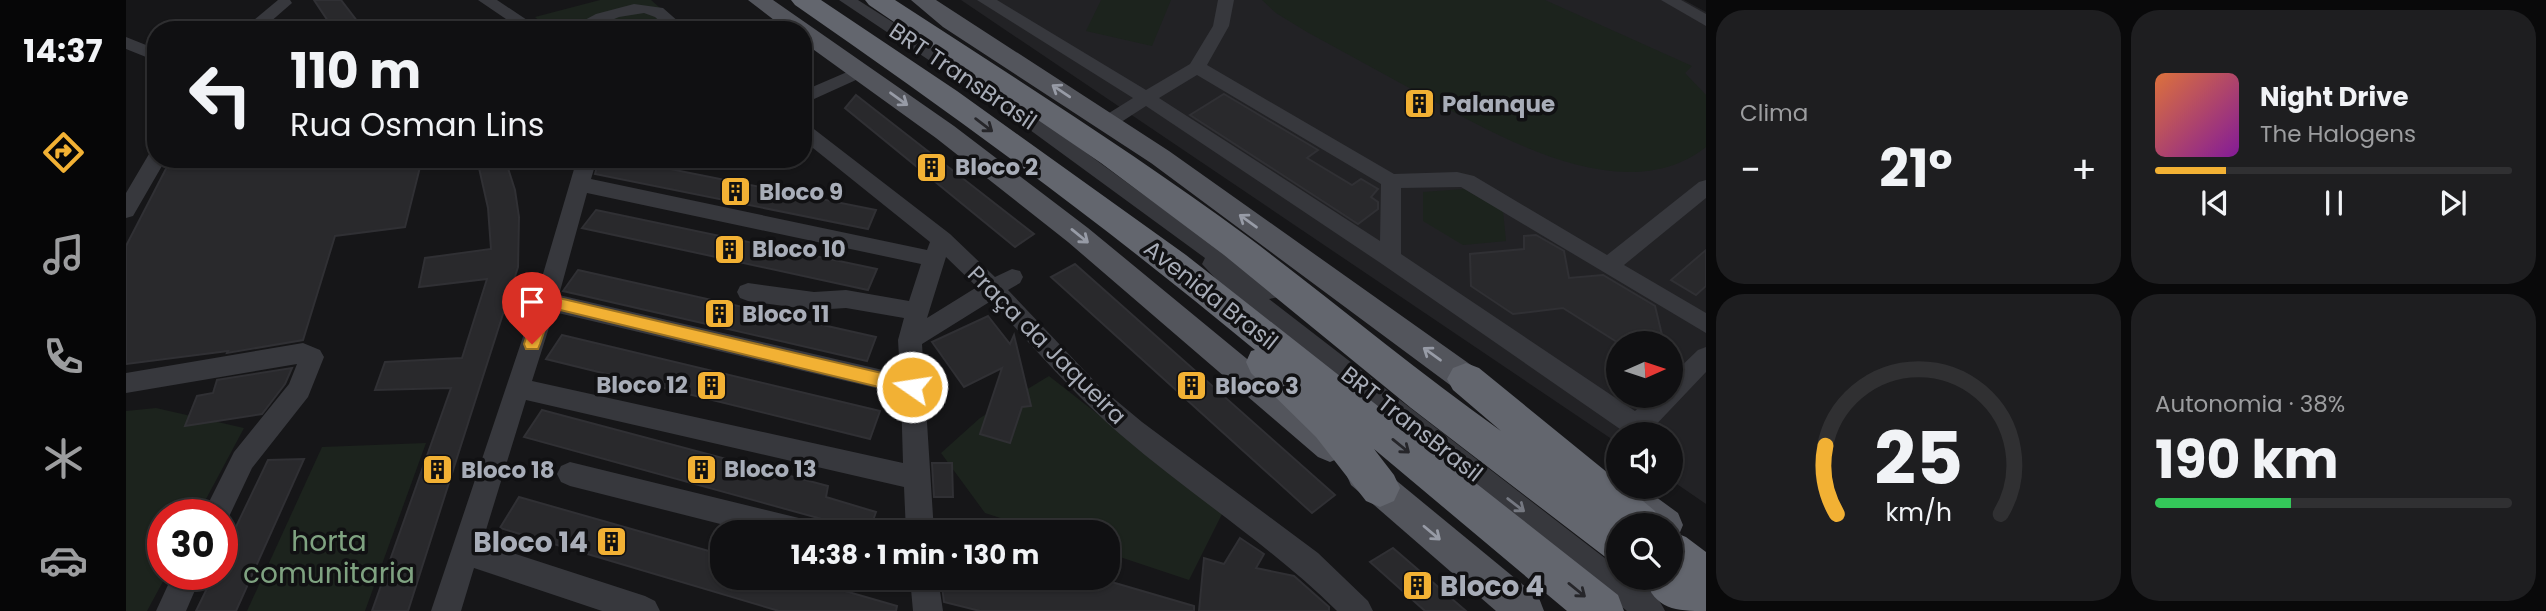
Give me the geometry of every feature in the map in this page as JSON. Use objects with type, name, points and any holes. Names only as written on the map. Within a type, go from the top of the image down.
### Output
[{"type":"highway","points":[[794,0],[837,8]]},
{"type":"highway","name":"Avenida Brasil","points":[[804,0],[837,8],[947,97],[1243,318],[1602,611]]},
{"type":"highway","points":[[878,0],[1112,156],[1236,246],[1424,397],[1606,532]]},
{"type":"highway","points":[[905,0],[951,22]]},
{"type":"highway","points":[[1037,164],[1269,367],[1330,425],[1380,488]]},
{"type":"highway","points":[[1466,379],[1626,513]]},
{"type":"highway","points":[[1683,561],[1706,580]]},
{"type":"highway","points":[[1682,590],[1706,608]]},
{"type":"main road","name":"Avenida Brasil","points":[[759,0],[790,21]]},
{"type":"main road","points":[[922,0],[951,22],[1108,122],[1649,513]]},
{"type":"main road","name":"Avenida Brasil","points":[[812,36],[1078,235],[1525,611]]},
{"type":"main road","points":[[1683,539],[1706,555]]},
{"type":"street","points":[[486,0],[520,21]]},
{"type":"street","points":[[985,0],[1146,98],[1390,258],[1606,405]]},
{"type":"street","points":[[1108,122],[1197,67],[1221,26],[1226,0]]},
{"type":"street","points":[[1670,0],[1706,21]]},
{"type":"street","points":[[261,21],[284,3]]},
{"type":"street","name":"BRT TransBrasil","points":[[837,8],[1000,99],[1178,230],[1249,275],[1606,549]]},
{"type":"street","points":[[595,21],[646,9],[660,13],[669,21]]},
{"type":"street","points":[[126,42],[147,52]]},
{"type":"street","points":[[1197,67],[1391,181],[1467,181],[1706,324]]},
{"type":"street","points":[[812,95],[861,71]]},
{"type":"street","name":"Praça da Jaqueira","points":[[812,138],[938,250],[1002,283],[1091,394],[1133,430],[1308,564],[1359,611]]},
{"type":"street","points":[[126,211],[151,168]]},
{"type":"street","points":[[446,611],[546,301],[584,168]]},
{"type":"street","points":[[1390,258],[1391,181]]},
{"type":"street","points":[[580,184],[938,250],[916,311],[909,340],[919,520]]},
{"type":"street","points":[[1609,265],[1702,196]]},
{"type":"street","name":"BRT TransBrasil","points":[[1178,230],[1235,285],[1650,611]]},
{"type":"street","points":[[909,340],[1002,283]]},
{"type":"street","points":[[748,292],[814,301],[846,299],[916,311]]},
{"type":"street","points":[[546,301],[912,387]]},
{"type":"street","points":[[126,383],[303,353],[312,356],[299,390],[243,460],[224,499]]},
{"type":"street","points":[[1684,379],[1706,356]]},
{"type":"street","points":[[517,388],[917,478]]},
{"type":"street","points":[[1610,408],[1629,421],[1641,423],[1656,408]]},
{"type":"street","points":[[570,474],[755,520]]},
{"type":"street","points":[[464,551],[645,611]]},
{"type":"street","points":[[171,611],[181,590]]},
{"type":"street","points":[[927,590],[933,610]]},
{"type":"street","points":[[1659,590],[1686,611]]},
{"type":"shaded area","points":[[961,0],[1684,0],[1706,12],[1706,504],[1683,488],[1683,422],[1606,422],[1606,435]]},
{"type":"green space","points":[[600,0],[651,0],[675,21],[540,21],[535,17]]},
{"type":"green space","points":[[1101,0],[1171,0],[1152,46],[1086,31]]},
{"type":"green space","points":[[1262,0],[1545,0],[1692,66],[1685,73],[1706,95],[1706,147],[1674,165],[1638,172],[1601,170],[1563,161],[1525,147],[1455,113],[1307,32],[1276,13]]},
{"type":"green space","points":[[1464,189],[1503,211],[1506,241],[1463,245],[1423,221],[1423,192]]},
{"type":"green space","points":[[1049,376],[1223,512],[1189,580],[1120,557],[1120,520],[1007,520],[985,513],[941,453],[980,418]]},
{"type":"green space","points":[[156,408],[244,428],[206,499],[147,499],[147,590],[158,590],[147,611],[126,611],[126,411]]},
{"type":"green space","name":"horta comunitaria","points":[[426,443],[365,611],[247,611],[322,447]]},
{"type":"building","points":[[314,0],[341,0],[357,21],[328,21]]},
{"type":"building","points":[[1224,94],[1318,150],[1307,158],[1352,185],[1361,179],[1378,189],[1371,197],[1378,202],[1378,209],[1358,224],[1190,115]]},
{"type":"building","name":"Bloco 2","points":[[856,95],[1034,234],[1015,247],[845,108]]},
{"type":"building","points":[[166,168],[420,168],[405,227],[335,236],[303,340],[227,353],[228,351],[126,364],[126,246]]},
{"type":"building","name":"Bloco 18","points":[[479,168],[508,168],[519,217],[518,267],[408,611],[372,611],[451,388],[375,390],[385,362],[462,358],[487,279],[419,287],[425,258],[491,249],[488,208]]},
{"type":"building","name":"Bloco 9","points":[[597,168],[665,168],[876,210],[868,229],[595,174]]},
{"type":"building","name":"Bloco 10","points":[[596,210],[877,269],[868,290],[582,228]]},
{"type":"building","points":[[1536,235],[1564,251],[1569,278],[1603,275],[1655,306],[1661,331],[1606,331],[1606,335],[1563,308],[1513,314],[1471,286],[1470,254],[1524,249],[1524,236]]},
{"type":"building","points":[[1706,250],[1706,286],[1696,295],[1671,280]]},
{"type":"building","name":"Bloco 3","points":[[1075,264],[1335,495],[1312,513],[1051,277]]},
{"type":"building","name":"Bloco 11","points":[[578,270],[876,337],[867,361],[563,291]]},
{"type":"building","points":[[988,316],[1010,344],[1014,335],[1031,406],[1022,407],[1010,443],[980,434],[1002,368],[964,387],[932,342]]},
{"type":"building","name":"Bloco 12","points":[[562,335],[880,411],[870,439],[546,359]]},
{"type":"building","points":[[292,368],[285,384],[262,414],[185,426],[197,396],[213,393],[217,380]]},
{"type":"building","name":"Bloco 13","points":[[542,410],[828,486],[826,497],[876,512],[873,520],[825,520],[524,437]]},
{"type":"building","points":[[304,459],[236,611],[196,611],[206,590],[238,590],[238,523],[268,460]]},
{"type":"building","points":[[932,463],[952,463],[953,497],[934,497]]},
{"type":"building","name":"Bloco 14","points":[[519,497],[710,551],[710,590],[842,590],[897,606],[896,611],[779,611],[500,528]]},
{"type":"building","points":[[1240,538],[1264,554],[1256,568],[1294,576],[1329,607],[1329,611],[1199,611],[1204,558],[1224,564]]},
{"type":"building","name":"Bloco 4","points":[[1393,548],[1466,611],[1425,611],[1370,562]]},
{"type":"building","points":[[1120,584],[1194,606],[1194,611],[980,611],[944,602],[942,590],[1120,590]]},
{"type":"place","name":"Palanque","points":[[1419,104]]},
{"type":"place","name":"Bloco 2","points":[[932,167]]},
{"type":"place","name":"Bloco 9","points":[[736,192]]},
{"type":"place","name":"Bloco 10","points":[[729,249]]},
{"type":"place","name":"Bloco 11","points":[[719,314]]},
{"type":"place","name":"Bloco 12","points":[[711,385]]},
{"type":"place","name":"Bloco 3","points":[[1192,386]]},
{"type":"place","name":"Bloco 13","points":[[701,469]]},
{"type":"place","name":"Bloco 18","points":[[438,470]]},
{"type":"place","name":"Bloco 14","points":[[611,542]]},
{"type":"place","name":"Bloco 4","points":[[1417,586]]},
{"type":"route","points":[[532,344],[546,301],[912,387]]}]
